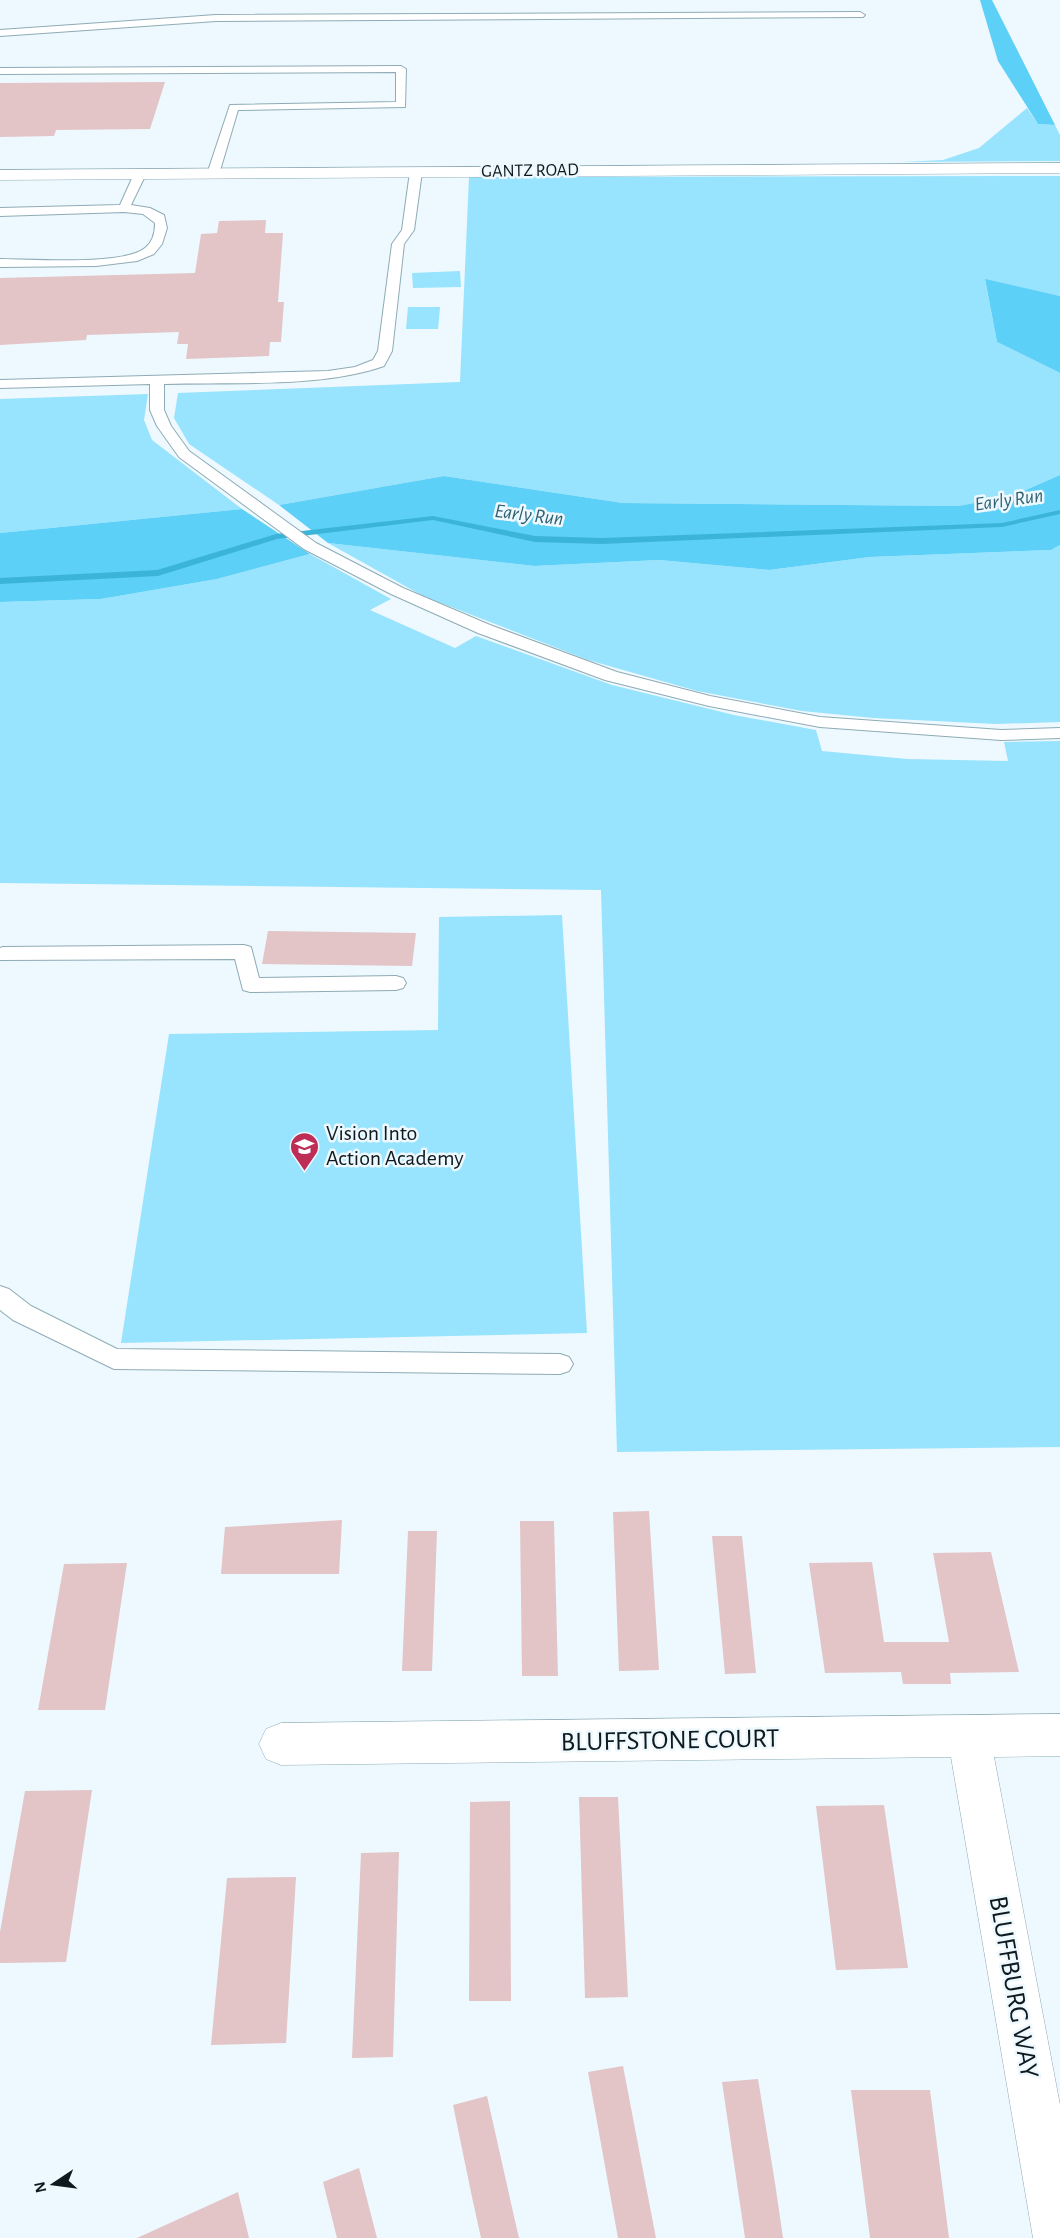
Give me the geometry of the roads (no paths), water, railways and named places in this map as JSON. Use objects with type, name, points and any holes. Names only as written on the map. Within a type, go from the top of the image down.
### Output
[{"type":"main road","name":"GANTZ ROAD","points":[[0,175],[1060,168]]},
{"type":"main road","name":"BLUFFSTONE COURT","points":[[281,1744],[1060,1735]]},
{"type":"main road","name":"BLUFFBURG WAY","points":[[969,1737],[1059,2238]]},
{"type":"lane","points":[[0,33],[216,18],[860,15]]},
{"type":"lane","points":[[0,71],[401,69],[401,105],[234,107],[213,174]]},
{"type":"lane","points":[[0,384],[328,375],[357,371],[379,363],[385,351],[398,244],[408,230],[416,172]]},
{"type":"lane","points":[[124,208],[140,174]]},
{"type":"lane","points":[[0,212],[124,208],[146,211],[160,218],[163,225],[154,248],[145,254],[110,260],[0,263]]},
{"type":"lane","points":[[157,379],[157,410],[164,426],[184,454],[310,546],[397,591],[484,629],[611,676],[709,701],[820,722],[1001,735],[1060,733]]},
{"type":"lane","points":[[3,954],[244,952],[250,985],[396,983]]},
{"type":"lane","points":[[0,1296],[22,1313],[114,1359],[560,1364]]},
{"type":"waterway","name":"Early Run","points":[[0,581],[158,573],[276,537],[433,518],[535,539],[602,541],[1002,525],[1060,512]]},
{"type":"place","name":"Vision Into Action Academy","points":[[305,1172]]}]
